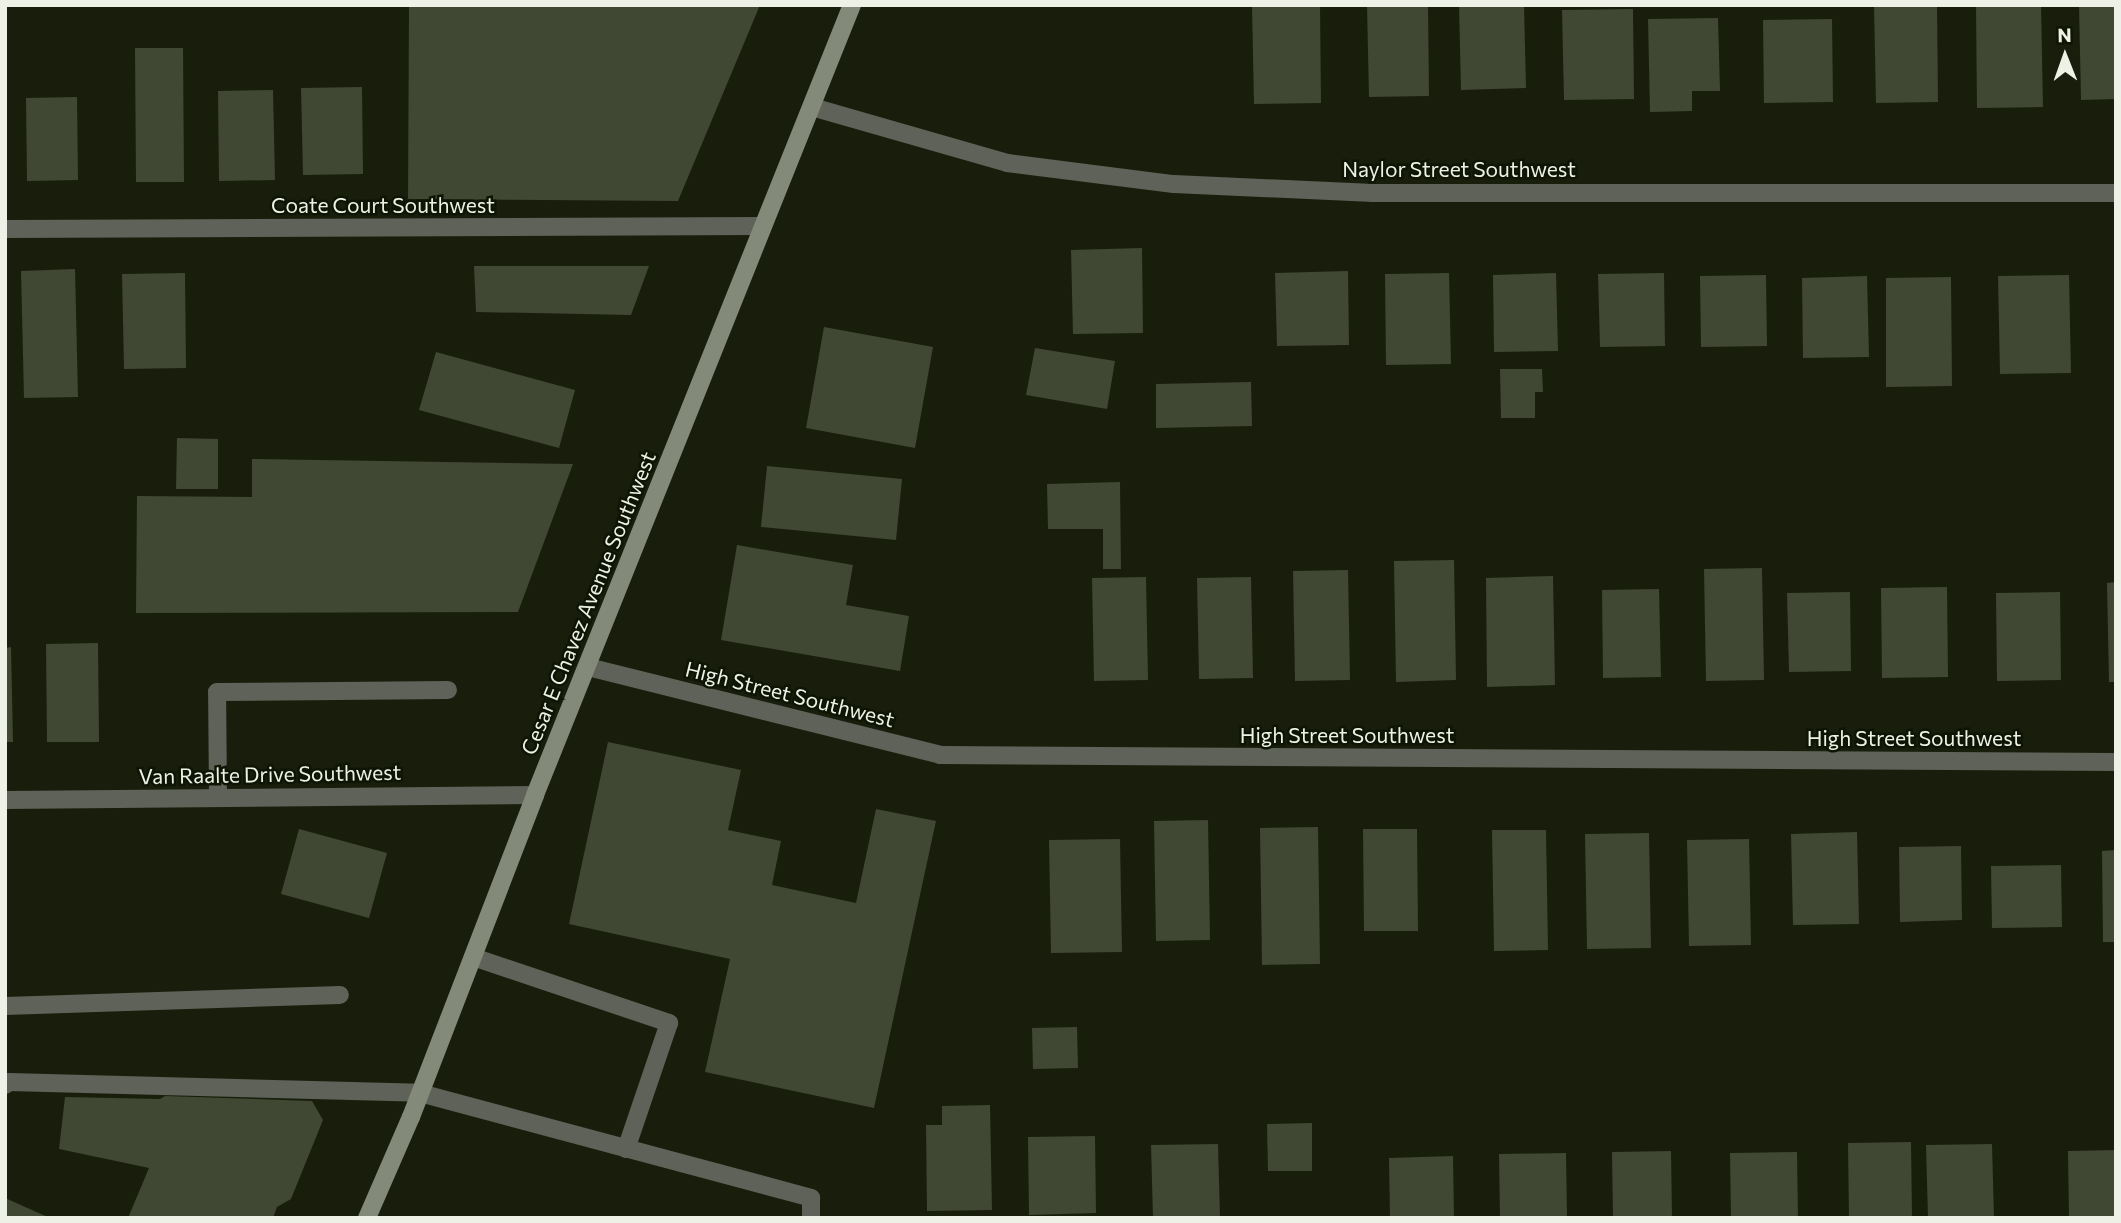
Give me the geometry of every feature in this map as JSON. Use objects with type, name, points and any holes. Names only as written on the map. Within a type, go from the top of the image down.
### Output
[{"type":"main road","name":"Cesar E Chavez Avenue Southwest","points":[[367,1218],[420,1093],[535,795],[852,5]]},
{"type":"street","name":"Naylor Street Southwest","points":[[812,107],[1007,163],[1174,184],[1373,193],[2116,193]]},
{"type":"street","name":"Coate Court Southwest","points":[[5,229],[762,226]]},
{"type":"street","name":"High Street Southwest","points":[[588,667],[940,755],[2116,762]]},
{"type":"street","points":[[218,797],[217,692],[448,690]]},
{"type":"street","name":"Van Raalte Drive Southwest","points":[[5,800],[535,795]]},
{"type":"street","points":[[473,957],[669,1023],[626,1149]]},
{"type":"street","points":[[5,1006],[340,995]]},
{"type":"street","points":[[5,1085],[9,1082],[420,1093],[811,1198],[811,1218]]},
{"type":"building","points":[[409,5],[760,5],[678,201],[408,199]]},
{"type":"building","points":[[1252,5],[1320,5],[1321,103],[1254,104]]},
{"type":"building","points":[[1367,5],[1428,5],[1429,96],[1369,97]]},
{"type":"building","points":[[1459,5],[1524,5],[1526,88],[1461,90]]},
{"type":"building","points":[[1874,5],[1937,5],[1938,102],[1876,103]]},
{"type":"building","points":[[1976,5],[2041,5],[2043,107],[1977,108]]},
{"type":"building","points":[[2079,5],[2116,5],[2116,99],[2081,100]]},
{"type":"building","points":[[1633,9],[1634,99],[1564,100],[1562,10]]},
{"type":"building","points":[[1718,18],[1720,91],[1692,91],[1692,111],[1650,112],[1648,19]]},
{"type":"building","points":[[1832,19],[1833,102],[1764,103],[1763,20]]},
{"type":"building","points":[[135,48],[183,48],[184,182],[136,182]]},
{"type":"building","points":[[362,87],[363,174],[303,175],[301,88]]},
{"type":"building","points":[[273,90],[275,180],[219,181],[218,91]]},
{"type":"building","points":[[77,97],[78,180],[27,181],[26,98]]},
{"type":"building","points":[[1142,248],[1143,333],[1073,334],[1071,250]]},
{"type":"building","points":[[474,266],[649,266],[631,315],[476,312]]},
{"type":"building","points":[[75,269],[78,397],[24,398],[21,271]]},
{"type":"building","points":[[1348,271],[1349,345],[1277,346],[1275,273]]},
{"type":"building","points":[[185,273],[186,368],[124,369],[122,274]]},
{"type":"building","points":[[1449,273],[1451,364],[1386,365],[1385,274]]},
{"type":"building","points":[[1556,273],[1558,351],[1494,352],[1493,275]]},
{"type":"building","points":[[1664,273],[1665,346],[1600,347],[1598,274]]},
{"type":"building","points":[[1766,275],[1767,346],[1701,347],[1700,276]]},
{"type":"building","points":[[2069,275],[2071,373],[2000,374],[1998,276]]},
{"type":"building","points":[[1867,276],[1869,357],[1803,358],[1802,278]]},
{"type":"building","points":[[1951,277],[1952,386],[1886,387],[1886,278]]},
{"type":"building","points":[[824,327],[933,347],[915,448],[806,428]]},
{"type":"building","points":[[1035,348],[1115,361],[1107,409],[1026,395]]},
{"type":"building","points":[[436,352],[575,390],[559,448],[419,410]]},
{"type":"building","points":[[1500,369],[1542,369],[1543,392],[1535,392],[1535,418],[1501,418]]},
{"type":"building","points":[[1251,382],[1252,426],[1156,428],[1156,384]]},
{"type":"building","points":[[177,438],[218,439],[218,489],[176,489]]},
{"type":"building","points":[[252,459],[573,464],[518,612],[136,613],[137,496],[252,497]]},
{"type":"building","points":[[767,466],[902,479],[896,540],[761,527]]},
{"type":"building","points":[[1120,482],[1121,569],[1103,569],[1103,529],[1048,529],[1047,484]]},
{"type":"building","points":[[737,545],[853,565],[846,605],[909,616],[900,671],[721,640]]},
{"type":"building","points":[[1454,560],[1456,680],[1396,682],[1394,561]]},
{"type":"building","points":[[1762,568],[1764,680],[1706,681],[1704,569]]},
{"type":"building","points":[[1348,570],[1350,680],[1295,681],[1293,571]]},
{"type":"building","points":[[1553,576],[1555,685],[1487,687],[1486,578]]},
{"type":"building","points":[[1146,577],[1148,680],[1094,681],[1092,578]]},
{"type":"building","points":[[1251,577],[1253,678],[1199,679],[1197,578]]},
{"type":"building","points":[[2116,582],[2116,682],[2109,682],[2107,583]]},
{"type":"building","points":[[1947,587],[1948,677],[1882,678],[1881,588]]},
{"type":"building","points":[[1659,589],[1661,677],[1603,678],[1602,590]]},
{"type":"building","points":[[1850,592],[1851,671],[1789,672],[1787,593]]},
{"type":"building","points":[[2060,592],[2061,680],[1997,681],[1996,593]]},
{"type":"building","points":[[98,643],[99,742],[47,742],[46,644]]},
{"type":"building","points":[[11,647],[13,742],[5,742],[5,648]]},
{"type":"building","points":[[608,742],[741,770],[728,830],[781,841],[772,885],[856,903],[876,809],[936,821],[874,1108],[705,1072],[730,959],[569,924]]},
{"type":"building","points":[[1208,820],[1210,940],[1156,941],[1154,821]]},
{"type":"building","points":[[1318,827],[1320,964],[1262,965],[1260,828]]},
{"type":"building","points":[[299,829],[387,853],[369,918],[281,894]]},
{"type":"building","points":[[1363,829],[1417,829],[1418,931],[1364,931]]},
{"type":"building","points":[[1492,830],[1546,830],[1548,950],[1494,951]]},
{"type":"building","points":[[1857,832],[1859,924],[1793,925],[1791,834]]},
{"type":"building","points":[[1649,833],[1651,948],[1587,949],[1585,834]]},
{"type":"building","points":[[1120,839],[1122,952],[1051,953],[1049,840]]},
{"type":"building","points":[[1749,839],[1751,945],[1689,946],[1687,840]]},
{"type":"building","points":[[1961,846],[1962,920],[1900,922],[1899,847]]},
{"type":"building","points":[[2116,850],[2116,942],[2103,942],[2102,851]]},
{"type":"building","points":[[2061,865],[2062,927],[1992,928],[1991,866]]},
{"type":"building","points":[[1077,1027],[1078,1068],[1033,1069],[1032,1028]]},
{"type":"building","points":[[165,1096],[312,1101],[323,1120],[291,1199],[277,1207],[273,1218],[128,1218],[149,1168],[59,1149],[65,1097],[160,1099]]},
{"type":"building","points":[[990,1105],[992,1210],[927,1211],[926,1125],[942,1125],[942,1106]]},
{"type":"building","points":[[1312,1123],[1312,1171],[1268,1171],[1267,1124]]},
{"type":"building","points":[[1095,1136],[1096,1213],[1029,1215],[1028,1137]]},
{"type":"building","points":[[1911,1142],[1912,1218],[1849,1218],[1848,1143]]},
{"type":"building","points":[[1218,1144],[1220,1218],[1153,1218],[1151,1145]]},
{"type":"building","points":[[1992,1144],[1994,1218],[1928,1218],[1926,1145]]},
{"type":"building","points":[[2116,1150],[2116,1218],[2069,1218],[2068,1151]]},
{"type":"building","points":[[1671,1151],[1672,1218],[1613,1218],[1612,1152]]},
{"type":"building","points":[[1797,1152],[1798,1218],[1731,1218],[1730,1153]]},
{"type":"building","points":[[1566,1153],[1567,1218],[1500,1218],[1499,1154]]},
{"type":"building","points":[[1453,1156],[1454,1218],[1390,1218],[1389,1158]]},
{"type":"building","points":[[5,1198],[50,1218],[5,1218]]}]
